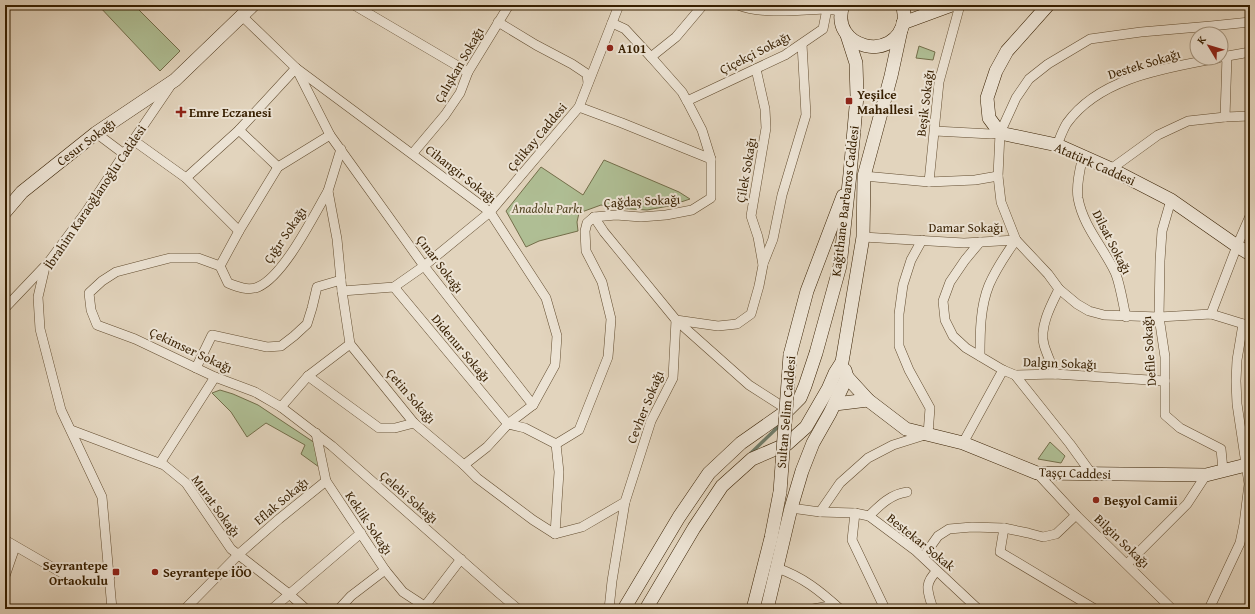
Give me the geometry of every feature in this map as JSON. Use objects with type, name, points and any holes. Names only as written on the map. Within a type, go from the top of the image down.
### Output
[{"type":"main road","name":"İbrahim Karaoğlanoğlu Caddesi","points":[[175,80],[253,5]]},
{"type":"main road","name":"Kağıthane Barbaros Caddesi","points":[[646,609],[694,528],[722,486],[752,459],[787,444],[806,427],[828,389],[834,373],[842,362],[863,236],[864,176],[891,76],[904,19],[903,5]]},
{"type":"main road","points":[[847,34],[858,44],[876,47],[889,43],[897,36],[902,26],[952,5]]},
{"type":"main road","points":[[1000,133],[989,118],[987,98],[996,72],[1007,51],[1048,5]]},
{"type":"main road","name":"Kağıthane Barbaros Caddesi","points":[[624,609],[679,517],[709,473],[741,443],[788,410],[800,398],[806,386],[840,266],[850,174],[857,96],[856,63],[841,19],[842,8]]},
{"type":"main road","name":"Cesur Sokağı","points":[[5,212],[22,192],[96,133],[175,80]]},
{"type":"main road","name":"Atatürk Caddesi","points":[[1000,133],[1057,145],[1111,170],[1171,200],[1250,254]]},
{"type":"main road","name":"Sultan Selim Caddesi","points":[[753,609],[771,538],[780,492],[790,355],[807,292],[850,174]]},
{"type":"main road","points":[[842,362],[847,377]]},
{"type":"main road","name":"Sultan Selim Caddesi","points":[[767,609],[791,508],[802,471],[813,443],[835,404],[847,377]]},
{"type":"main road","name":"Taşçı Caddesi","points":[[847,377],[868,400],[906,429],[963,443],[1037,473],[1206,475],[1248,464]]},
{"type":"main road","points":[[835,404],[868,400]]},
{"type":"main road","points":[[679,517],[694,528]]},
{"type":"street","points":[[354,5],[468,72]]},
{"type":"street","name":"Çalışkan Sokağı","points":[[412,153],[445,115],[460,93],[468,72],[509,5]]},
{"type":"street","name":"Çelikay Caddesi","points":[[394,287],[424,266],[490,212],[579,107],[619,5]]},
{"type":"street","points":[[651,57],[676,37],[703,5]]},
{"type":"street","points":[[738,5],[748,9],[783,11],[842,8]]},
{"type":"street","name":"Beşik Sokağı","points":[[929,182],[939,82],[960,5]]},
{"type":"street","name":"Çiçekçi Sokağı","points":[[687,101],[786,55],[823,29],[827,9]]},
{"type":"street","name":"Cihangir Sokağı","points":[[242,16],[296,68],[490,212],[546,298],[557,336],[555,365],[533,405],[508,424],[487,447],[464,465]]},
{"type":"street","points":[[498,22],[587,74],[588,83]]},
{"type":"street","points":[[980,356],[982,315],[989,286],[999,265],[1016,240],[1001,202],[998,176],[1000,133],[1016,98],[1029,79],[1048,64],[1090,39],[1140,32],[1250,22]]},
{"type":"street","name":"Çağdaş Sokağı","points":[[556,444],[579,430],[608,357],[611,319],[602,282],[586,251],[585,231],[587,223],[594,217],[616,215],[641,217],[666,215],[692,210],[711,198],[711,159],[702,130],[682,92],[625,29],[612,23]]},
{"type":"street","points":[[763,265],[774,239],[782,195],[806,115],[802,44]]},
{"type":"street","name":"Destek Sokağı","points":[[1229,56],[1250,52]]},
{"type":"street","name":"Destek Sokağı","points":[[1057,145],[1067,123],[1085,104],[1102,91],[1133,78],[1166,68],[1189,63]]},
{"type":"street","points":[[1222,66],[1225,117]]},
{"type":"street","points":[[186,178],[239,130],[296,68],[330,135],[278,167],[239,231],[220,266]]},
{"type":"street","name":"Çilek Sokağı","points":[[676,320],[718,326],[737,324],[751,314],[763,265],[758,237],[751,216],[766,128],[765,109],[756,69]]},
{"type":"street","name":"İbrahim Karaoğlanoğlu Caddesi","points":[[112,609],[102,497],[61,410],[40,329],[38,297],[45,267],[86,212],[133,140],[175,80]]},
{"type":"street","points":[[579,107],[711,159]]},
{"type":"street","points":[[1111,170],[1158,135],[1188,121],[1250,116]]},
{"type":"street","points":[[239,130],[278,167]]},
{"type":"street","points":[[935,131],[991,134],[1000,133]]},
{"type":"street","points":[[96,133],[124,154]]},
{"type":"street","name":"Çınar Sokağı","points":[[330,135],[424,266],[533,405]]},
{"type":"street","points":[[133,140],[186,178],[239,231]]},
{"type":"street","points":[[281,407],[308,376],[350,344],[342,291],[337,238],[328,191],[341,149]]},
{"type":"street","name":"Dilsat Sokağı","points":[[1082,156],[1079,172],[1078,197],[1082,213],[1116,274],[1126,317]]},
{"type":"street","points":[[864,176],[929,182],[974,180],[998,176]]},
{"type":"street","name":"Çığır Sokağı","points":[[220,266],[228,283],[243,289],[258,287],[272,277],[292,252],[328,191]]},
{"type":"street","name":"Defile Sokağı","points":[[1171,200],[1162,231],[1159,317],[1165,357],[1165,415],[1180,428],[1221,449],[1223,470]]},
{"type":"street","points":[[1209,609],[1240,543],[1247,524],[1249,484],[1248,464],[1237,404],[1236,381],[1237,360],[1246,325],[1211,314],[1250,216]]},
{"type":"street","points":[[594,217],[604,232],[676,320],[749,385],[788,410]]},
{"type":"street","name":"Damar Sokağı","points":[[863,236],[964,243],[1016,240],[1048,274],[1059,289],[1076,304],[1089,311],[1104,315],[1126,317],[1211,314]]},
{"type":"street","points":[[820,512],[840,483],[868,458],[893,445],[928,434],[930,408],[909,370],[899,346],[899,314],[904,285],[911,260],[922,240]]},
{"type":"street","name":"Dalgın Sokağı","points":[[980,242],[950,282],[943,301],[945,320],[953,336],[966,348],[1003,370],[1015,375],[1055,374],[1165,381]]},
{"type":"street","name":"Çekimser Sokağı","points":[[220,266],[198,258],[170,258],[116,272],[102,281],[89,293],[91,310],[97,325],[135,339],[215,377],[255,392],[281,407]]},
{"type":"street","points":[[5,308],[45,267]]},
{"type":"street","points":[[196,368],[212,335],[267,347],[281,346],[307,324],[317,287],[341,280]]},
{"type":"street","points":[[342,291],[394,287]]},
{"type":"street","name":"Didenur Sokağı","points":[[394,287],[508,424]]},
{"type":"street","points":[[1055,374],[1044,344],[1044,323],[1059,289]]},
{"type":"street","name":"Cevher Sokağı","points":[[609,609],[625,502],[651,421],[673,378],[676,320]]},
{"type":"street","name":"Çetin Sokağı","points":[[350,344],[414,423],[464,465],[477,478],[532,520],[555,534]]},
{"type":"street","points":[[963,443],[1003,370]]},
{"type":"street","points":[[1015,375],[1091,473]]},
{"type":"street","points":[[308,376],[379,428],[395,428],[414,423]]},
{"type":"street","points":[[160,464],[215,377]]},
{"type":"street","name":"Çelebi Sokağı","points":[[281,407],[332,446],[518,609]]},
{"type":"street","points":[[508,424],[525,428],[556,444],[559,472],[555,534],[582,527],[625,502]]},
{"type":"street","name":"Murat Sokağı","points":[[70,430],[164,465],[186,483],[231,549],[306,609]]},
{"type":"street","name":"Keklik Sokağı","points":[[316,433],[326,481],[385,570],[403,592],[427,608]]},
{"type":"street","name":"Bilgin Sokağı","points":[[1037,473],[1076,515],[1128,564],[1172,609]]},
{"type":"street","points":[[1128,564],[1187,504],[1206,475]]},
{"type":"street","name":"Eflak Sokağı","points":[[185,609],[239,554],[326,481]]},
{"type":"street","points":[[869,516],[879,505],[898,493],[907,492]]},
{"type":"street","name":"Bestekar Sokak","points":[[791,508],[820,512],[855,513],[869,516],[923,557],[978,609]]},
{"type":"street","points":[[855,513],[852,540],[885,609]]},
{"type":"street","points":[[923,557],[938,536],[950,529],[972,527],[1004,528],[1043,538],[1056,534],[1076,515]]},
{"type":"street","points":[[1004,528],[1000,552],[1095,609]]},
{"type":"street","points":[[272,609],[361,532]]},
{"type":"street","points":[[5,540],[62,573],[110,576]]},
{"type":"street","points":[[5,576],[16,547]]},
{"type":"street","points":[[427,608],[461,559]]},
{"type":"street","points":[[777,568],[798,576],[808,582],[837,607]]},
{"type":"street","points":[[339,609],[351,596],[385,570]]},
{"type":"street","points":[[933,609],[927,587],[931,577],[937,571]]},
{"type":"street","points":[[812,609],[837,607]]},
{"type":"green space","points":[[98,5],[134,5],[180,51],[160,71]]},
{"type":"green space","points":[[919,46],[935,52],[933,60],[916,58]]},
{"type":"green space","name":"Anadolu Parkı","points":[[604,160],[679,192],[690,199],[669,206],[647,210],[615,208],[601,205],[579,213],[577,222],[578,231],[539,241],[526,247],[506,211],[541,167],[583,195]]},
{"type":"green space","points":[[220,390],[258,405],[315,443],[319,467],[301,454],[305,445],[266,423],[247,437],[231,412],[212,393]]},
{"type":"green space","points":[[1050,442],[1065,456],[1061,463],[1038,459]]},
{"type":"waterway","points":[[751,453],[781,424]]},
{"type":"place","name":"A101","points":[[610,48]]},
{"type":"place","name":"Yeşilce Mahallesi","points":[[849,101]]},
{"type":"place","name":"Emre Eczanesi","points":[[181,112]]},
{"type":"place","name":"Beşyol Camii","points":[[1096,500]]},
{"type":"place","name":"Seyrantepe Ortaokulu","points":[[116,572]]},
{"type":"place","name":"Seyrantepe İÖO","points":[[155,572]]}]
